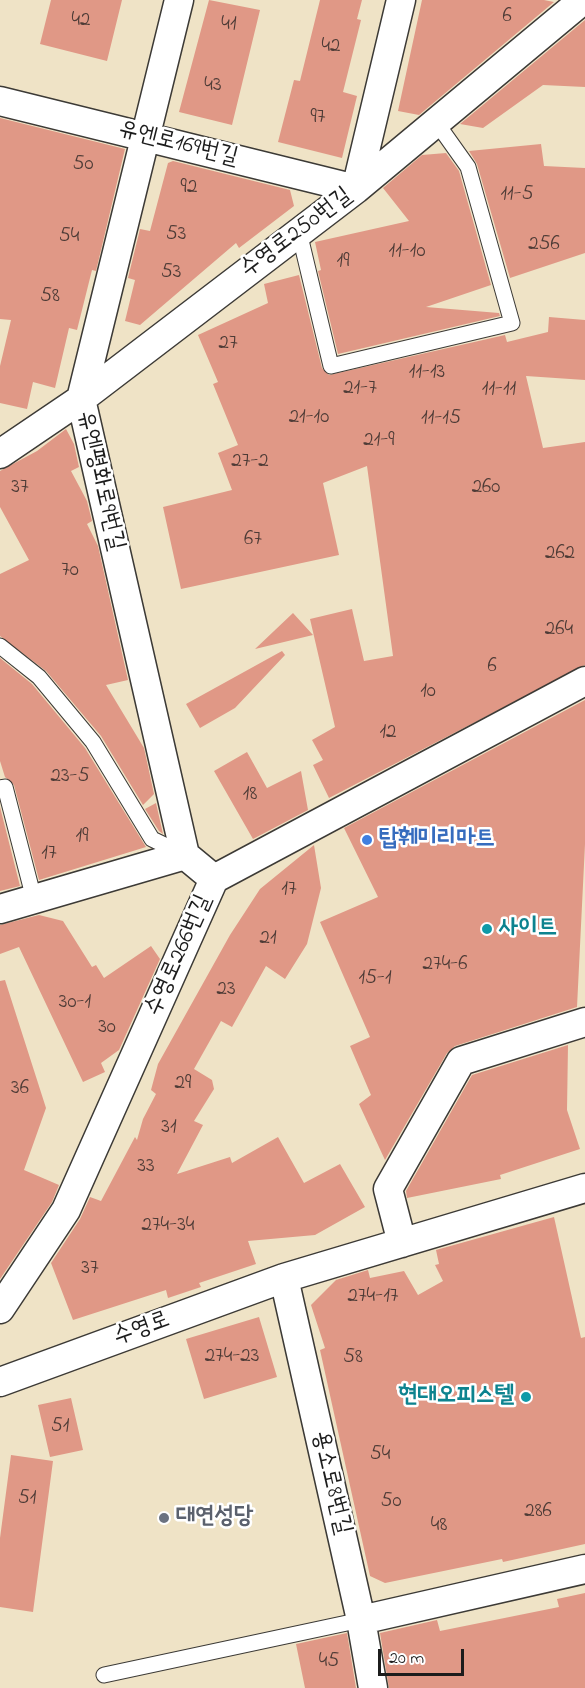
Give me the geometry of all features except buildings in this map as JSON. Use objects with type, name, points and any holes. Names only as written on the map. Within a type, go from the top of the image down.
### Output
[{"type":"street","name":"유엔평화로9번길","points":[[179,0],[81,399],[184,855]]},
{"type":"street","points":[[356,189],[401,0]]},
{"type":"street","name":"수영로250번길","points":[[0,454],[81,399],[356,189],[583,0]]},
{"type":"street","name":"유엔로169번길","points":[[0,101],[356,189]]},
{"type":"street","name":"수영로266번길","points":[[0,1309],[66,1210],[214,879],[585,681]]},
{"type":"street","points":[[0,909],[184,855],[214,879]]},
{"type":"street","points":[[402,1243],[388,1189],[461,1061],[585,1022]]},
{"type":"street","name":"수영로","points":[[0,1382],[284,1278],[585,1188]]},
{"type":"street","name":"용소로8번길","points":[[284,1278],[361,1620],[373,1688]]},
{"type":"street","points":[[361,1620],[585,1569]]},
{"type":"lane","points":[[299,232],[331,366],[512,323],[468,167],[436,122]]},
{"type":"lane","points":[[0,646],[39,677],[93,742],[152,839],[184,855]]},
{"type":"lane","points":[[0,788],[5,787],[34,899]]},
{"type":"lane","points":[[104,1675],[361,1620]]},
{"type":"place","name":"탑훼미리마트","points":[[367,840]]},
{"type":"place","name":"사이트","points":[[487,929]]},
{"type":"place","name":"현대오피스텔","points":[[526,1397]]},
{"type":"place","name":"대연성당","points":[[164,1518]]}]
